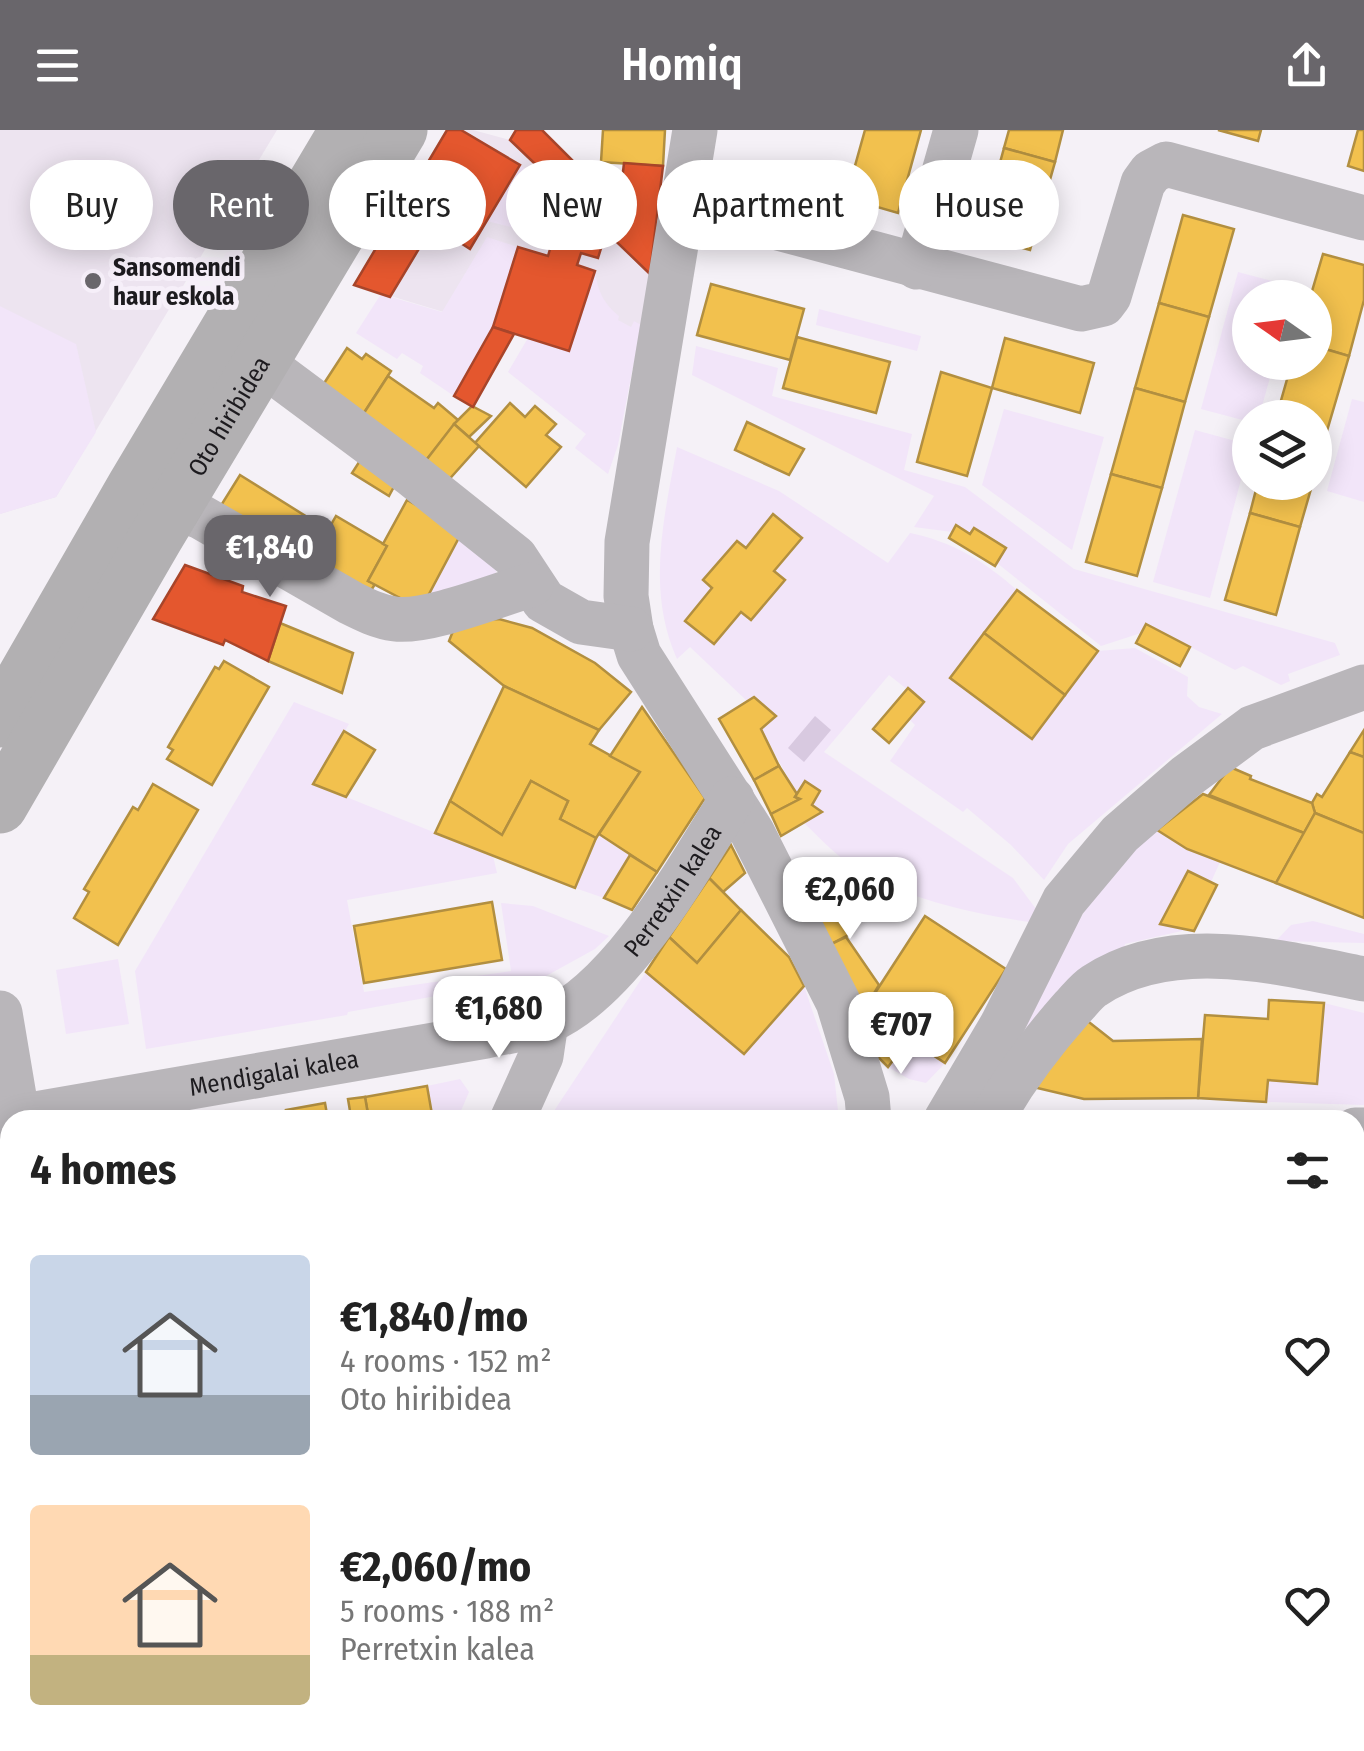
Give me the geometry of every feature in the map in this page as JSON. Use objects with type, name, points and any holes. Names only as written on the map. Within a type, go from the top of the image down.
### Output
[{"type":"main road","name":"Oto hiribidea","points":[[0,806],[174,507],[242,349],[347,130]]},
{"type":"main road","name":"Oto hiribidea","points":[[0,720],[242,349],[400,130]]},
{"type":"street","points":[[691,160],[695,130]]},
{"type":"street","points":[[918,266],[956,130]]},
{"type":"street","points":[[859,250],[1081,309],[1103,304],[1109,296],[1143,182],[1150,172],[1166,164],[1364,218]]},
{"type":"street","points":[[677,250],[628,542],[626,596],[631,629],[652,680],[732,799],[771,868],[838,1002],[869,1110]]},
{"type":"street","points":[[242,349],[515,557],[544,601],[581,622],[631,629]]},
{"type":"street","points":[[174,507],[201,516],[351,604],[398,620],[531,586]]},
{"type":"street","points":[[952,1110],[1002,1024],[1064,902],[1120,834],[1187,776],[1252,728],[1364,687]]},
{"type":"street","name":"Perretxin kalea","points":[[546,1022],[594,991],[643,935],[732,799]]},
{"type":"street","points":[[997,1110],[1049,1034],[1092,987],[1135,966],[1174,958],[1254,959],[1364,978]]},
{"type":"street","points":[[0,1012],[11,1110]]},
{"type":"street","points":[[517,1110],[541,1056],[546,1022]]},
{"type":"street","name":"Mendigalai kalea","points":[[63,1110],[486,1036],[546,1022]]},
{"type":"shaded area","name":"Sansomendi haur eskola","points":[[0,130],[277,130],[259,160],[173,160],[173,250],[205,250],[56,497],[0,514]]},
{"type":"shaded area","points":[[447,130],[473,130],[510,140],[531,160],[506,160],[506,250],[625,250],[650,274],[633,369],[354,285],[375,250],[486,250],[486,160],[429,160]]},
{"type":"shaded area","points":[[506,189],[506,226],[487,221]]},
{"type":"shaded area","points":[[486,239],[506,243],[506,250],[517,250],[493,327],[454,396],[420,373],[423,366],[402,353],[397,359],[356,333],[381,294],[442,312],[479,250],[486,250]]},
{"type":"shaded area","points":[[595,271],[602,296],[619,316],[618,320],[631,327],[634,321],[641,325],[618,445],[608,474],[575,448],[586,434],[508,372],[528,338],[569,350]]},
{"type":"shaded area","points":[[1238,272],[1268,280],[1236,280]]},
{"type":"shaded area","points":[[1232,294],[1232,380],[1269,380],[1264,400],[1232,400],[1232,417],[1201,409]]},
{"type":"shaded area","points":[[0,306],[76,344],[96,432],[56,497],[0,514]]},
{"type":"shaded area","points":[[819,309],[921,336],[917,351],[816,325]]},
{"type":"shaded area","points":[[696,346],[778,368],[772,396],[912,434],[904,470],[965,487],[1074,569],[1335,643],[1340,655],[1288,674],[1290,681],[1281,685],[1243,666],[1235,670],[1146,624],[1141,633],[1101,646],[997,563],[1006,547],[974,528],[970,534],[957,525],[952,532],[914,527],[934,496],[692,375]]},
{"type":"shaded area","points":[[1352,399],[1364,402],[1364,502],[1332,492],[1332,473]]},
{"type":"shaded area","points":[[1004,409],[1104,437],[1072,550],[982,485]]},
{"type":"shaded area","points":[[1195,430],[1232,440],[1232,500],[1236,500],[1210,598],[1153,582]]},
{"type":"shaded area","points":[[677,447],[779,491],[888,563],[910,533],[954,547],[1005,580],[1017,590],[951,678],[1031,739],[1098,651],[1135,648],[1188,677],[1187,696],[1199,707],[1222,714],[1068,844],[1044,880],[1011,845],[967,808],[963,812],[890,761],[915,725],[909,719],[923,702],[889,675],[824,752],[1013,878],[1036,909],[1029,922],[1007,918],[941,904],[877,880],[843,859],[804,823],[821,812],[812,805],[820,791],[805,782],[797,794],[761,729],[775,715],[755,697],[747,701],[690,647],[677,659],[662,607],[660,580],[663,527]]},
{"type":"shaded area","points":[[463,530],[500,562],[489,590],[421,609]]},
{"type":"shaded area","points":[[294,702],[349,724],[314,784],[493,856],[497,873],[347,900],[364,992],[511,971],[501,903],[533,906],[609,936],[595,949],[546,976],[146,1049],[135,971]]},
{"type":"shaded area","points":[[815,716],[831,730],[804,762],[788,748]]},
{"type":"shaded area","points":[[1157,830],[1187,849],[1220,862],[1211,882],[1188,871],[1160,924],[1186,930],[1125,944],[1124,954],[994,1066],[1111,869]]},
{"type":"shaded area","points":[[599,834],[630,855],[604,898],[575,888]]},
{"type":"shaded area","points":[[1313,921],[1364,934],[1364,943],[1276,941],[1291,925]]},
{"type":"shaded area","points":[[118,959],[129,1024],[66,1034],[56,970]]},
{"type":"shaded area","points":[[646,972],[744,1053],[804,986],[834,1074],[838,1110],[555,1110]]},
{"type":"shaded area","points":[[1324,1003],[1364,1013],[1364,1105],[1266,1102],[1268,1080]]},
{"type":"shaded area","points":[[909,1039],[945,1063],[926,1083],[888,1067]]},
{"type":"shaded area","points":[[460,1079],[469,1092],[461,1110],[431,1110],[427,1086]]},
{"type":"building: Homes","points":[[603,130],[665,130],[663,160],[657,160],[657,166],[637,164],[637,160],[601,160]]},
{"type":"building: Homes","points":[[865,130],[921,130],[913,160],[899,160],[898,213],[879,208],[879,160],[857,160]]},
{"type":"building: Homes","points":[[1009,130],[1063,130],[1056,160],[1004,148]]},
{"type":"building: Homes","points":[[1218,130],[1261,130],[1258,141]]},
{"type":"building: Homes","points":[[1358,130],[1364,130],[1364,171],[1348,166]]},
{"type":"building: Homes","points":[[1004,148],[1048,160],[1001,160]]},
{"type":"building: Homes","points":[[1183,215],[1234,229],[1209,317],[1159,303]]},
{"type":"building: Homes","points":[[1323,254],[1364,265],[1364,300],[1349,356],[1332,351],[1332,280],[1315,280]]},
{"type":"building: Homes","points":[[711,284],[804,309],[790,360],[697,335]]},
{"type":"building: Homes","points":[[1159,303],[1209,317],[1185,402],[1135,388]]},
{"type":"building: Homes","points":[[797,337],[890,362],[876,413],[783,388]]},
{"type":"building: Homes","points":[[1005,338],[1094,363],[1080,413],[992,388]]},
{"type":"building: Homes","points":[[347,348],[362,359],[366,354],[391,371],[362,416],[321,388]]},
{"type":"building: Homes","points":[[1332,351],[1349,356],[1332,414],[1332,400],[1281,400],[1287,380],[1332,380]]},
{"type":"building: Homes","points":[[941,372],[992,388],[967,476],[917,462]]},
{"type":"building: Homes","points":[[388,376],[434,408],[438,403],[458,420],[424,463],[362,416]]},
{"type":"building: Homes","points":[[1135,388],[1185,402],[1162,488],[1111,474]]},
{"type":"building: Homes","points":[[510,403],[525,417],[535,406],[556,424],[546,435],[561,447],[526,487],[475,443]]},
{"type":"building: Homes","points":[[472,406],[491,416],[469,437],[454,424]]},
{"type":"building: Homes","points":[[747,422],[804,449],[789,475],[735,450]]},
{"type":"building: Homes","points":[[454,424],[479,446],[445,484],[424,463]]},
{"type":"building: Homes","points":[[363,456],[398,479],[389,496],[352,473]]},
{"type":"building: Homes","points":[[1111,474],[1162,488],[1137,576],[1086,562]]},
{"type":"building: Homes","points":[[240,475],[328,530],[336,516],[387,546],[368,581],[375,584],[367,597],[220,507]]},
{"type":"building: Homes","points":[[407,500],[463,530],[421,609],[368,581]]},
{"type":"building: Homes","points":[[1253,500],[1308,500],[1300,527],[1250,513]]},
{"type":"building: Homes","points":[[1250,513],[1300,527],[1276,615],[1225,600]]},
{"type":"building: Homes","points":[[773,514],[802,538],[774,571],[785,580],[751,620],[741,612],[714,644],[685,621],[712,588],[703,580],[737,541],[746,548]]},
{"type":"building: Homes","points":[[956,525],[970,534],[974,528],[1006,548],[995,566],[949,538]]},
{"type":"building: Homes","points":[[1017,590],[1098,651],[1065,695],[984,633]]},
{"type":"building: Homes","points":[[499,619],[532,628],[595,663],[631,692],[599,730],[504,686],[449,641],[457,621]]},
{"type":"building: Homes","points":[[280,623],[353,653],[342,693],[268,661]]},
{"type":"building: Homes","points":[[1146,624],[1190,647],[1180,666],[1136,643]]},
{"type":"building: Homes","points":[[984,633],[1065,695],[1032,739],[950,678]]},
{"type":"building: Homes","points":[[224,661],[269,687],[212,785],[167,759],[173,750],[168,747],[215,667],[219,669]]},
{"type":"building: Homes","points":[[504,686],[599,730],[590,744],[640,772],[596,838],[560,819],[568,801],[531,781],[502,835],[450,801]]},
{"type":"building: Homes","points":[[908,688],[924,702],[889,743],[873,729]]},
{"type":"building: Homes","points":[[754,697],[776,716],[761,729],[779,766],[754,780],[719,719]]},
{"type":"building: Homes","points":[[642,707],[705,798],[657,872],[599,834],[640,772],[610,756]]},
{"type":"building: Homes","points":[[1364,730],[1364,757],[1350,752]]},
{"type":"building: Homes","points":[[344,731],[375,750],[346,797],[313,784]]},
{"type":"building: Homes","points":[[1350,752],[1364,757],[1364,833],[1315,813],[1312,803],[1317,794],[1322,797]]},
{"type":"building: Homes","points":[[779,766],[797,794],[795,797],[800,799],[771,814],[754,780]]},
{"type":"building: Homes","points":[[1230,767],[1312,803],[1315,813],[1304,833],[1209,795]]},
{"type":"building: Homes","points":[[531,781],[568,801],[560,819],[596,838],[575,888],[435,833],[450,801],[502,835]]},
{"type":"building: Homes","points":[[805,781],[820,791],[812,805],[822,812],[781,836],[771,814],[800,799],[795,797]]},
{"type":"building: Homes","points":[[153,784],[198,810],[118,945],[74,918],[89,892],[84,889],[133,807],[138,810]]},
{"type":"building: Homes","points":[[1203,794],[1304,833],[1276,883],[1187,849],[1157,830]]},
{"type":"building: Homes","points":[[1315,813],[1364,833],[1364,918],[1276,883]]},
{"type":"building: Homes","points":[[731,845],[745,873],[723,892],[709,878]]},
{"type":"building: Homes","points":[[630,855],[657,872],[632,910],[604,898]]},
{"type":"building: Homes","points":[[793,864],[814,870],[834,892],[852,933],[827,946]]},
{"type":"building: Homes","points":[[1188,871],[1217,885],[1194,931],[1160,924]]},
{"type":"building: Homes","points":[[709,878],[741,910],[697,963],[669,937]]},
{"type":"building: Homes","points":[[492,902],[502,960],[364,983],[354,926]]},
{"type":"building: Homes","points":[[741,910],[789,957],[804,986],[744,1054],[646,972],[669,937],[697,963]]},
{"type":"building: Homes","points":[[925,916],[1006,969],[945,1063],[864,1010]]},
{"type":"building: Homes","points":[[846,937],[879,985],[864,1010],[909,1039],[888,1067],[875,1054],[827,946]]},
{"type":"building: Homes","points":[[1269,1000],[1324,1003],[1317,1084],[1268,1080],[1266,1102],[1198,1098],[1205,1015],[1268,1019]]},
{"type":"building: Homes","points":[[1085,1019],[1113,1041],[1202,1039],[1198,1098],[1084,1099],[1033,1087]]},
{"type":"building: Homes","points":[[427,1086],[431,1110],[367,1110],[365,1097]]},
{"type":"building: Homes","points":[[365,1097],[367,1110],[350,1110],[348,1099]]},
{"type":"building: Homes","points":[[325,1103],[326,1110],[286,1110]]},
{"type":"building: Shops","points":[[447,130],[461,130],[512,160],[506,160],[506,189],[486,222],[486,160],[429,160]]},
{"type":"building: Shops","points":[[516,130],[542,130],[572,160],[531,160],[510,140]]},
{"type":"building: Shops","points":[[637,164],[657,166],[657,216],[650,274],[625,250],[637,250]]},
{"type":"building: Shops","points":[[375,250],[418,250],[390,297],[354,285]]},
{"type":"building: Shops","points":[[517,250],[548,256],[550,250],[600,250],[598,258],[581,253],[577,265],[595,271],[569,351],[493,327]]},
{"type":"building: Shops","points":[[493,327],[514,334],[473,407],[454,396]]},
{"type":"building: Shops","points":[[185,565],[243,586],[242,592],[286,606],[268,661],[225,640],[223,645],[153,619]]},
{"type":"place","name":"Sansomendi haur eskola","points":[[93,281]]}]
